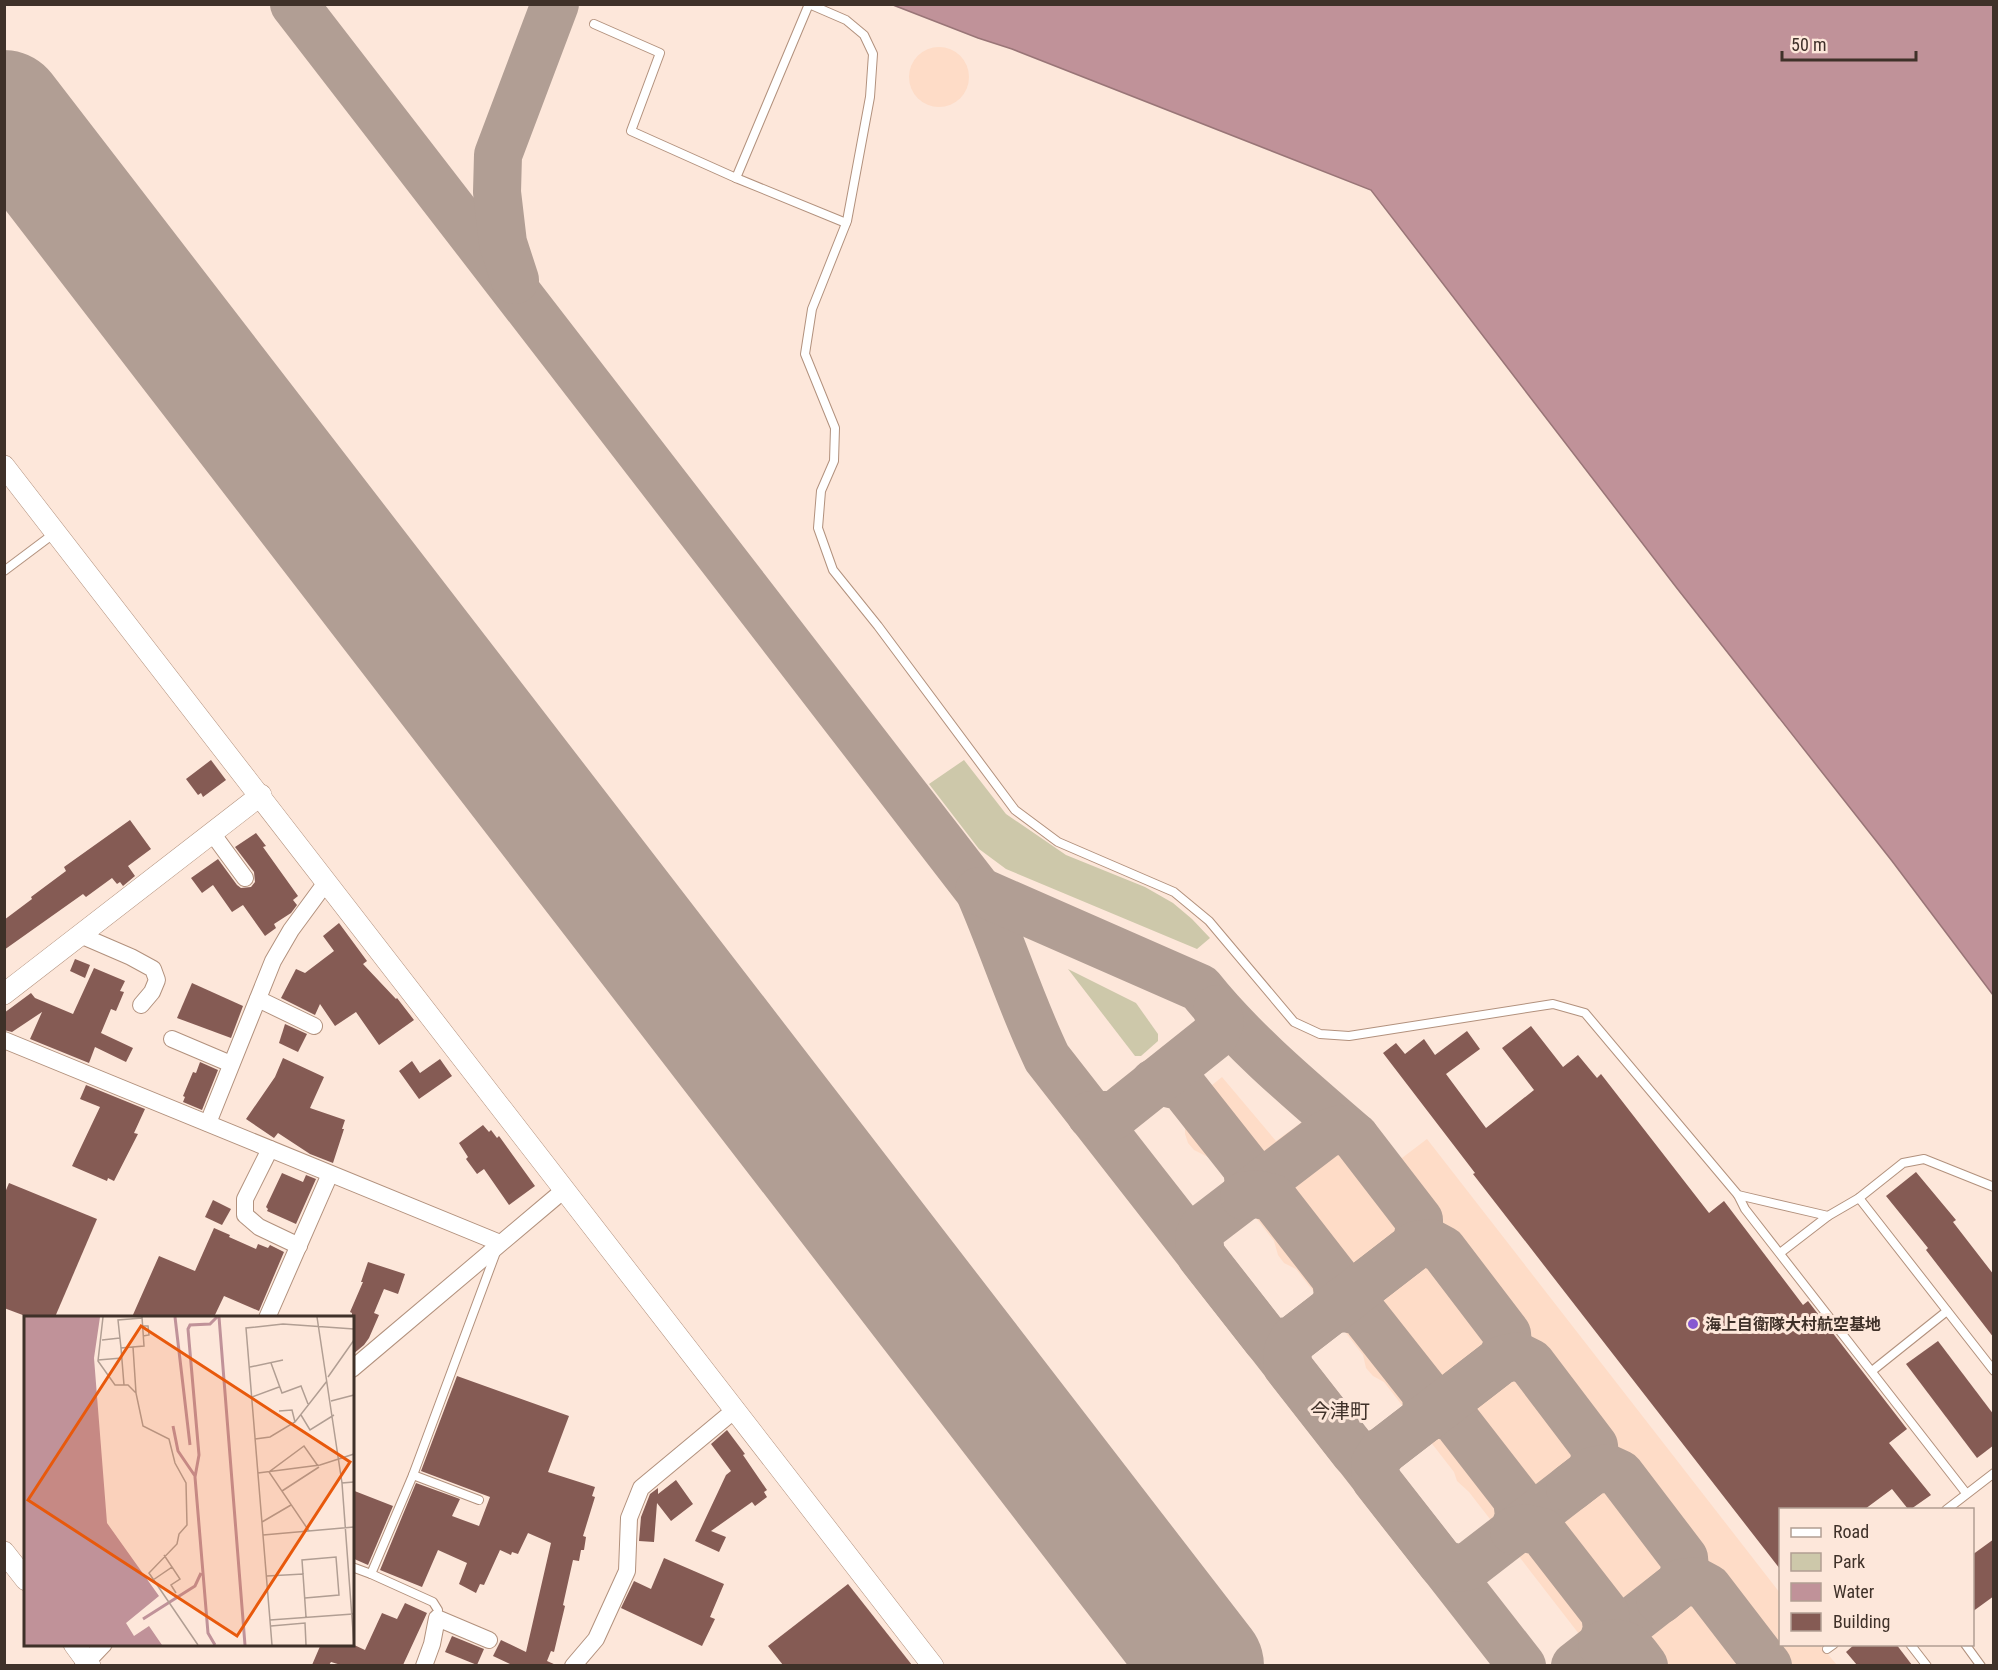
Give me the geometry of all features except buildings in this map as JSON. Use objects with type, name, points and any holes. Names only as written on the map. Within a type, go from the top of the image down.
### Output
[{"type":"street","points":[[4,466],[933,1665]]},
{"type":"street","points":[[4,994],[261,795]]},
{"type":"street","points":[[212,833],[245,878]]},
{"type":"street","points":[[207,1123],[277,953],[327,881]]},
{"type":"street","points":[[80,935],[153,969],[157,980],[152,992],[141,1005]]},
{"type":"street","points":[[258,999],[314,1026]]},
{"type":"street","points":[[172,1039],[231,1064]]},
{"type":"street","points":[[4,1040],[500,1243]]},
{"type":"street","points":[[270,1149],[245,1199],[245,1215],[259,1227],[299,1246]]},
{"type":"street","points":[[267,1316],[330,1174]]},
{"type":"street","points":[[354,1367],[564,1190]]},
{"type":"street","points":[[573,1665],[596,1639],[627,1571],[629,1518],[641,1488],[736,1409]]},
{"type":"street","points":[[4,1552],[24,1577]]},
{"type":"street","points":[[424,1665],[432,1644],[436,1618],[489,1640]]},
{"type":"street","points":[[75,1646],[87,1664],[102,1646]]},
{"type":"lane","points":[[736,178],[809,4],[846,20],[864,35],[873,54],[870,97],[846,224],[812,309],[805,354],[835,428],[834,461],[821,491],[818,528],[833,570],[878,626],[1015,810],[1058,842],[1174,892],[1209,921],[1294,1022],[1320,1034],[1349,1036],[1553,1004],[1585,1013],[1738,1195],[1745,1209],[1966,1493]]},
{"type":"lane","points":[[594,24],[660,53],[631,131],[846,224]]},
{"type":"lane","points":[[4,571],[56,532]]},
{"type":"lane","points":[[1780,1253],[1828,1216],[1859,1198],[1903,1163],[1924,1159],[1994,1187]]},
{"type":"lane","points":[[1738,1195],[1828,1216]]},
{"type":"lane","points":[[1859,1198],[1993,1368]]},
{"type":"lane","points":[[371,1575],[413,1475],[500,1243]]},
{"type":"lane","points":[[1872,1371],[1947,1311]]},
{"type":"lane","points":[[1947,1508],[1994,1473]]},
{"type":"lane","points":[[413,1475],[479,1500]]},
{"type":"lane","points":[[354,1568],[433,1602],[438,1610],[436,1618]]},
{"type":"lane","points":[[1912,1646],[1927,1665]]},
{"type":"lane","points":[[1967,1646],[1981,1665]]},
{"type":"shaded area","points":[[933,47],[945,47],[956,52],[964,60],[969,77],[967,89],[956,102],[945,107],[933,107],[922,102],[914,94],[909,83],[909,71],[914,60],[922,52]]},
{"type":"shaded area","points":[[1222,1077],[1276,1141],[1339,1095],[1383,1150],[1402,1158],[1427,1139],[1779,1592],[1779,1646],[1821,1646],[1837,1665],[1603,1665],[1469,1492],[1457,1481],[1454,1472],[1384,1382],[1373,1376],[1366,1368],[1363,1355],[1296,1269],[1284,1263],[1278,1255],[1274,1241],[1210,1158],[1194,1150],[1188,1143],[1185,1125],[1176,1114]]},
{"type":"green space","points":[[964,760],[1006,814],[1066,855],[1145,887],[1173,903],[1210,938],[1197,949],[1006,869],[979,849],[929,784]]},
{"type":"green space","points":[[1068,969],[1136,1003],[1158,1034],[1158,1041],[1141,1056],[1135,1056]]},
{"type":"water","points":[[893,5],[1993,5],[1993,995],[1892,861],[1676,587],[1371,190],[1012,49]]},
{"type":"taxiway","points":[[294,4],[979,891],[1047,1058],[1522,1666]]},
{"type":"taxiway","points":[[515,280],[503,243],[497,192],[498,155],[555,4]]},
{"type":"taxiway","points":[[979,891],[1200,988],[1254,1047],[1355,1137]]},
{"type":"taxiway","points":[[1091,1115],[1115,1115],[1214,1036],[1220,1023],[1217,1009]]},
{"type":"taxiway","points":[[1154,1083],[1183,1087],[1247,1168],[1249,1185],[1244,1196]]},
{"type":"taxiway","points":[[1341,1129],[1355,1137],[1419,1220],[1416,1245],[1293,1340],[1282,1342],[1267,1340],[1201,1256],[1199,1237],[1203,1228],[1326,1134],[1341,1129]]},
{"type":"taxiway","points":[[1244,1196],[1256,1194],[1273,1198],[1336,1279],[1338,1296],[1333,1309],[1345,1308],[1362,1312],[1426,1393],[1426,1418],[1437,1414],[1454,1418],[1517,1499],[1519,1516],[1514,1531]]},
{"type":"taxiway","points":[[1430,1243],[1443,1250],[1507,1334],[1508,1345],[1501,1360],[1383,1451],[1370,1456],[1355,1453],[1287,1366],[1288,1350],[1293,1340],[1416,1245],[1430,1243]]},
{"type":"taxiway","points":[[1517,1356],[1531,1363],[1594,1446],[1595,1457],[1592,1471],[1469,1566],[1458,1568],[1442,1564],[1376,1480],[1375,1463],[1383,1451],[1501,1360],[1517,1356]]},
{"type":"taxiway","points":[[1570,1488],[1592,1471],[1607,1468],[1620,1474],[1684,1558],[1685,1569],[1681,1583],[1575,1666]]},
{"type":"taxiway","points":[[1514,1531],[1524,1528],[1542,1532],[1605,1613],[1607,1629],[1602,1645]]},
{"type":"taxiway","points":[[1660,1600],[1681,1583],[1695,1581],[1708,1588],[1768,1666]]},
{"type":"taxiway","points":[[1602,1645],[1616,1643],[1627,1646],[1644,1666]]},
{"type":"runway","points":[[4,110],[1204,1666]]},
{"type":"place","name":"海上自衛隊大村航空基地","points":[[1693,1324]]},
{"type":"district","name":"今津町","points":[[1340,1411]]}]
